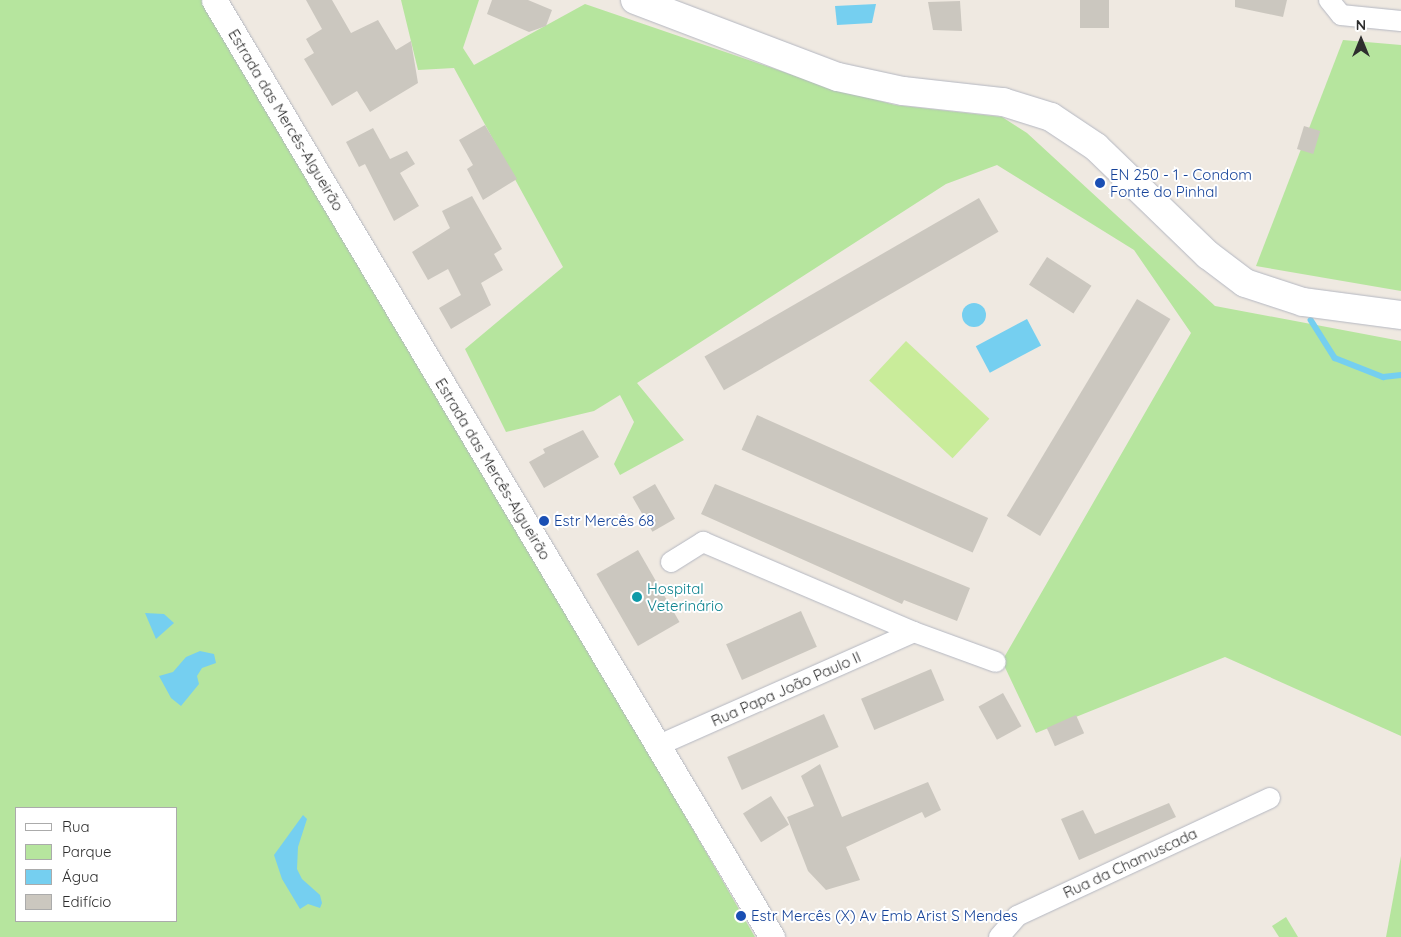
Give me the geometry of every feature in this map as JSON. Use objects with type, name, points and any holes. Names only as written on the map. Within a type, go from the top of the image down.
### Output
[{"type":"main road","points":[[635,0],[838,77],[903,91],[1003,102],[1051,117],[1096,147],[1208,256],[1245,283],[1302,302],[1401,314]]},
{"type":"street","name":"Estrada das Mercês-Algueirão","points":[[214,0],[772,937]]},
{"type":"street","points":[[1329,0],[1341,15],[1401,21]]},
{"type":"street","points":[[670,562],[702,542],[914,632],[996,662]]},
{"type":"street","name":"Rua Papa João Paulo II","points":[[657,746],[914,632]]},
{"type":"street","name":"Rua da Chamuscada","points":[[999,937],[1017,916],[1270,798]]},
{"type":"green space","points":[[0,0],[215,0],[755,937],[0,937]]},
{"type":"green space","points":[[401,0],[479,0],[463,48],[474,65],[585,4],[828,87],[895,105],[1002,117],[1027,133],[1215,306],[1401,341],[1401,736],[1225,657],[1036,733],[1002,661],[1191,333],[1134,250],[997,165],[946,184],[637,383],[684,440],[620,475],[614,464],[634,422],[620,395],[594,411],[506,432],[465,349],[563,267],[454,68],[418,70]]},
{"type":"green space","points":[[1343,40],[1401,45],[1401,291],[1256,266]]},
{"type":"green space","points":[[906,341],[989,419],[953,458],[869,380]]},
{"type":"green space","points":[[1401,856],[1401,937],[1386,937]]},
{"type":"green space","points":[[1286,917],[1298,937],[1279,937],[1272,926]]},
{"type":"water","points":[[876,4],[872,23],[837,25],[835,6]]},
{"type":"water","points":[[974,303],[982,307],[986,315],[982,323],[974,327],[966,323],[962,315],[966,307]]},
{"type":"water","points":[[1027,319],[1041,345],[990,373],[976,346]]},
{"type":"water","points":[[145,613],[164,614],[174,623],[156,639]]},
{"type":"water","points":[[200,651],[214,654],[216,663],[202,668],[197,676],[199,684],[181,706],[171,698],[159,676],[173,672],[186,657]]},
{"type":"water","points":[[303,815],[307,819],[298,847],[297,869],[302,879],[320,895],[322,903],[320,908],[308,904],[300,909],[282,879],[274,855]]},
{"type":"building","points":[[306,0],[332,0],[351,33],[378,20],[396,50],[411,41],[418,83],[370,112],[357,91],[332,106],[304,59],[314,53],[306,39],[322,29]]},
{"type":"building","points":[[492,0],[528,0],[552,10],[546,26],[529,32],[487,14]]},
{"type":"building","points":[[1080,0],[1109,0],[1109,28],[1080,28]]},
{"type":"building","points":[[1235,0],[1287,0],[1283,17],[1235,7]]},
{"type":"building","points":[[960,1],[962,31],[933,30],[928,2]]},
{"type":"building","points":[[485,125],[517,179],[483,200],[467,169],[473,165],[459,140]]},
{"type":"building","points":[[1304,126],[1320,131],[1313,154],[1297,149]]},
{"type":"building","points":[[373,128],[390,159],[407,151],[415,164],[400,173],[419,206],[394,221],[365,164],[359,167],[346,142]]},
{"type":"building","points":[[472,196],[502,249],[494,254],[503,270],[481,283],[491,305],[451,329],[439,308],[461,295],[448,269],[428,280],[412,252],[450,228],[442,211]]},
{"type":"building","points":[[979,198],[998,232],[724,390],[704,356]]},
{"type":"building","points":[[1047,257],[1091,286],[1073,314],[1029,285]]},
{"type":"building","points":[[1137,299],[1170,319],[1040,536],[1007,516]]},
{"type":"building","points":[[757,415],[988,518],[973,553],[742,450]]},
{"type":"building","points":[[583,430],[599,457],[544,488],[529,462],[545,453],[543,449]]},
{"type":"building","points":[[655,484],[675,519],[652,532],[632,497]]},
{"type":"building","points":[[715,484],[970,588],[957,621],[904,600],[902,604],[701,514]]},
{"type":"building","name":"Hospital Veterinário","points":[[638,550],[680,622],[638,646],[596,574]]},
{"type":"building","points":[[801,611],[817,647],[742,680],[726,644]]},
{"type":"building","points":[[931,669],[944,700],[874,730],[861,699]]},
{"type":"building","points":[[1003,693],[1021,726],[997,740],[979,707]]},
{"type":"building","points":[[824,714],[839,747],[742,790],[727,757]]},
{"type":"building","points":[[1076,715],[1084,733],[1055,746],[1047,728]]},
{"type":"building","points":[[820,764],[842,817],[928,782],[941,810],[925,818],[922,812],[846,847],[860,880],[826,890],[808,871],[787,817],[814,806],[801,776]]},
{"type":"building","points":[[771,796],[789,825],[761,842],[743,813]]},
{"type":"building","points":[[1169,803],[1176,817],[1079,860],[1061,819],[1083,810],[1095,834]]},
{"type":"waterway","points":[[1311,320],[1335,358],[1383,377],[1401,375]]},
{"type":"place","name":"EN 250 - 1 - Condom Fonte do Pinhal","points":[[1100,183]]},
{"type":"place","name":"Estr Mercês 68","points":[[544,521]]},
{"type":"place","name":"Hospital Veterinário","points":[[637,597]]},
{"type":"place","name":"Estr Mercês (X) Av Emb Arist S Mendes","points":[[741,916]]}]
